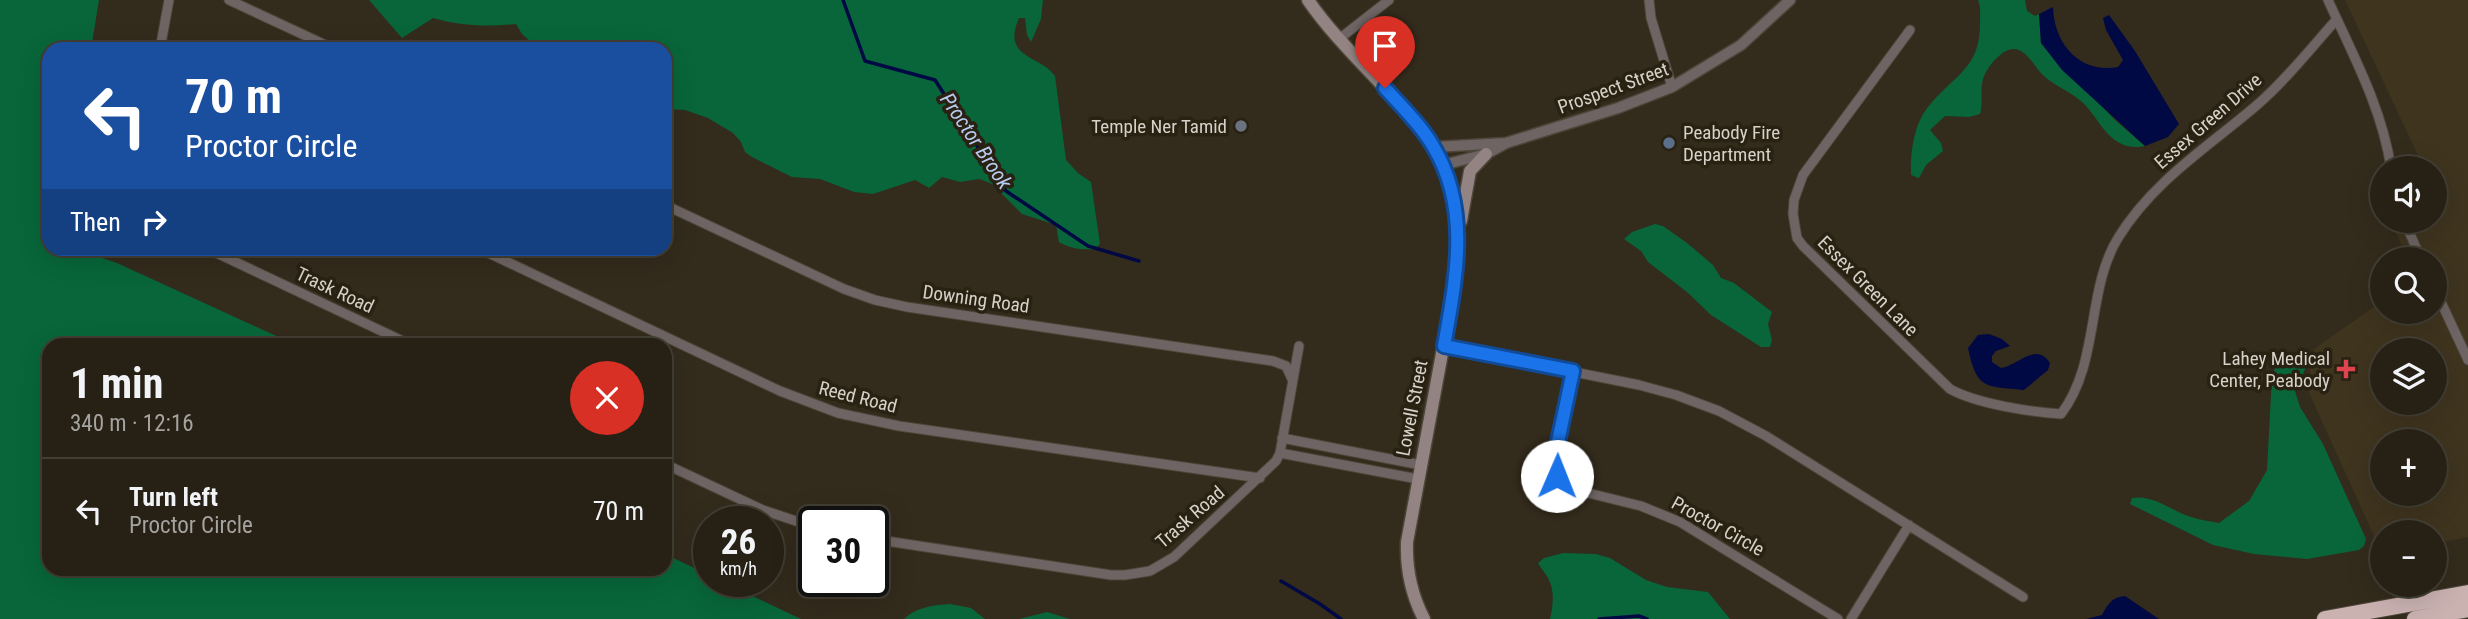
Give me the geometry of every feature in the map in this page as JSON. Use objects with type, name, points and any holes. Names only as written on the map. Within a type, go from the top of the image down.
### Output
[{"type":"highway","points":[[2325,619],[2468,593]]},
{"type":"highway","points":[[2415,619],[2468,609]]},
{"type":"main road","name":"Lowell Street","points":[[1308,0],[1339,39],[1410,115],[1434,147],[1443,165],[1455,207],[1459,235],[1456,278],[1409,527],[1406,558],[1413,594],[1424,619]]},
{"type":"main road","points":[[1459,235],[1470,171],[1486,153]]},
{"type":"street","points":[[161,42],[169,0]]},
{"type":"street","points":[[229,0],[319,42]]},
{"type":"street","points":[[1339,39],[1389,0]]},
{"type":"street","points":[[1649,0],[1651,18],[1672,88]]},
{"type":"street","name":"Prospect Street","points":[[1443,165],[1486,153],[1506,143],[1672,88],[1741,45],[1790,0]]},
{"type":"street","points":[[2328,0],[2376,106],[2389,156]]},
{"type":"street","name":"Essex Green Drive","points":[[2062,414],[2080,383],[2107,264],[2117,239],[2126,226],[2180,166],[2259,103],[2337,19]]},
{"type":"street","name":"Essex Green Lane","points":[[1910,30],[1803,175],[1793,205],[1797,238],[1950,389],[1970,398],[2029,411],[2062,414]]},
{"type":"street","name":"Prospect Street","points":[[1434,147],[1506,143]]},
{"type":"street","name":"Downing Road","points":[[672,208],[844,289],[875,300],[906,307],[1273,360],[1286,366],[1292,379]]},
{"type":"street","name":"Trask Road","points":[[223,256],[396,338]]},
{"type":"street","name":"Reed Road","points":[[495,256],[668,338]]},
{"type":"street","points":[[2447,315],[2468,360]]},
{"type":"street","name":"Reed Road","points":[[672,340],[780,391],[838,413],[899,426],[1260,478]]},
{"type":"street","points":[[1299,346],[1280,453],[1418,480]]},
{"type":"street","points":[[1444,346],[1658,389],[1719,411],[1766,436],[2023,597]]},
{"type":"street","name":"Proctor Circle","points":[[1573,371],[1555,456],[1555,467],[1562,483],[1577,492],[1641,506],[1680,522],[1838,619]]},
{"type":"street","points":[[1282,438],[1421,465]]},
{"type":"street","name":"Trask Road","points":[[889,542],[1098,573],[1137,573],[1150,570],[1174,557],[1260,478],[1280,453]]},
{"type":"street","points":[[672,467],[755,506],[798,521]]},
{"type":"street","points":[[1851,619],[1909,525]]},
{"type":"shaded area","points":[[2345,0],[2468,0],[2468,537],[2447,541],[2447,520],[2370,520],[2370,527],[2307,388],[2314,349],[2370,309],[2370,324],[2447,324],[2447,247],[2402,247],[2396,233],[2447,233],[2447,156],[2418,156]]},
{"type":"shaded area","points":[[2053,7],[2058,33],[2072,54],[2092,66],[2104,68],[2118,67],[2123,60],[2106,30],[2103,18],[2109,15],[2135,51],[2179,124],[2168,137],[2145,146],[2062,70],[2041,43],[2039,14]]},
{"type":"shaded area","points":[[1989,334],[2002,339],[2010,346],[1996,351],[1992,356],[1992,362],[2001,368],[2026,356],[2039,354],[2050,363],[2048,370],[2024,390],[2000,388],[1985,383],[1975,372],[1968,348],[1978,335]]},
{"type":"shaded area","points":[[2125,596],[2159,619],[2086,619],[2102,615],[2111,602]]},
{"type":"green space","points":[[0,0],[99,0],[92,42],[42,42],[42,256],[96,256],[117,263],[281,338],[42,338],[42,576],[672,576],[672,557],[693,567],[693,597],[755,597],[801,619],[0,619]]},
{"type":"green space","points":[[369,0],[1043,0],[1041,19],[1031,42],[1027,35],[1025,18],[1019,18],[1015,41],[1025,55],[1049,69],[1055,76],[1066,160],[1091,182],[1100,244],[1095,249],[1086,249],[1072,248],[1059,242],[1056,225],[1022,214],[992,184],[979,179],[960,182],[942,177],[929,188],[915,180],[873,194],[854,192],[820,179],[792,177],[752,157],[745,152],[733,133],[708,118],[685,110],[672,109],[672,42],[531,42],[516,24],[474,25],[433,18],[402,38]]},
{"type":"green space","points":[[1978,0],[2025,0],[2027,11],[2035,16],[2039,14],[2041,43],[2115,120],[2145,146],[2133,147],[2114,140],[2082,102],[2045,77],[2023,52],[2011,49],[1999,56],[1986,72],[1982,82],[1980,114],[1969,117],[1945,116],[1930,130],[1941,143],[1943,151],[1926,165],[1919,178],[1911,175],[1914,139],[1923,114],[1964,70],[1976,51],[1980,22]]},
{"type":"green space","points":[[1655,224],[1663,226],[1687,243],[1713,265],[1721,278],[1734,283],[1772,312],[1768,324],[1772,340],[1770,347],[1761,347],[1711,315],[1687,292],[1648,262],[1641,251],[1624,239],[1632,232]]},
{"type":"green space","points":[[2277,363],[2306,367],[2295,391],[2300,407],[2323,444],[2366,539],[2359,550],[2307,559],[2254,554],[2213,545],[2130,504],[2132,498],[2148,498],[2191,517],[2219,523],[2249,501],[2267,470],[2272,376]]},
{"type":"green space","points":[[1563,553],[1596,554],[1610,558],[1646,580],[1667,587],[1708,592],[1730,619],[1550,619],[1552,588],[1538,563],[1544,558]]},
{"type":"green space","points":[[950,604],[971,608],[985,619],[904,619],[920,609]]},
{"type":"green space","points":[[1047,612],[1070,619],[1019,619]]},
{"type":"waterway","name":"Proctor Brook","points":[[843,0],[865,61],[935,80],[1006,191],[1088,246],[1139,261]]},
{"type":"waterway","name":"Proctor Brook","points":[[1281,581],[1341,619]]},
{"type":"waterway","name":"Proctor Brook","points":[[1599,619],[1639,616],[1647,619]]},
{"type":"place","name":"Temple Ner Tamid","points":[[1241,126]]},
{"type":"place","name":"Peabody Fire Department","points":[[1669,143]]},
{"type":"place","name":"Lahey Medical Center, Peabody","points":[[2346,369]]},
{"type":"route","points":[[1385,88],[1423,130],[1434,147],[1446,174],[1455,207],[1459,235],[1458,257],[1444,346],[1573,371],[1555,456],[1557,476]]}]
